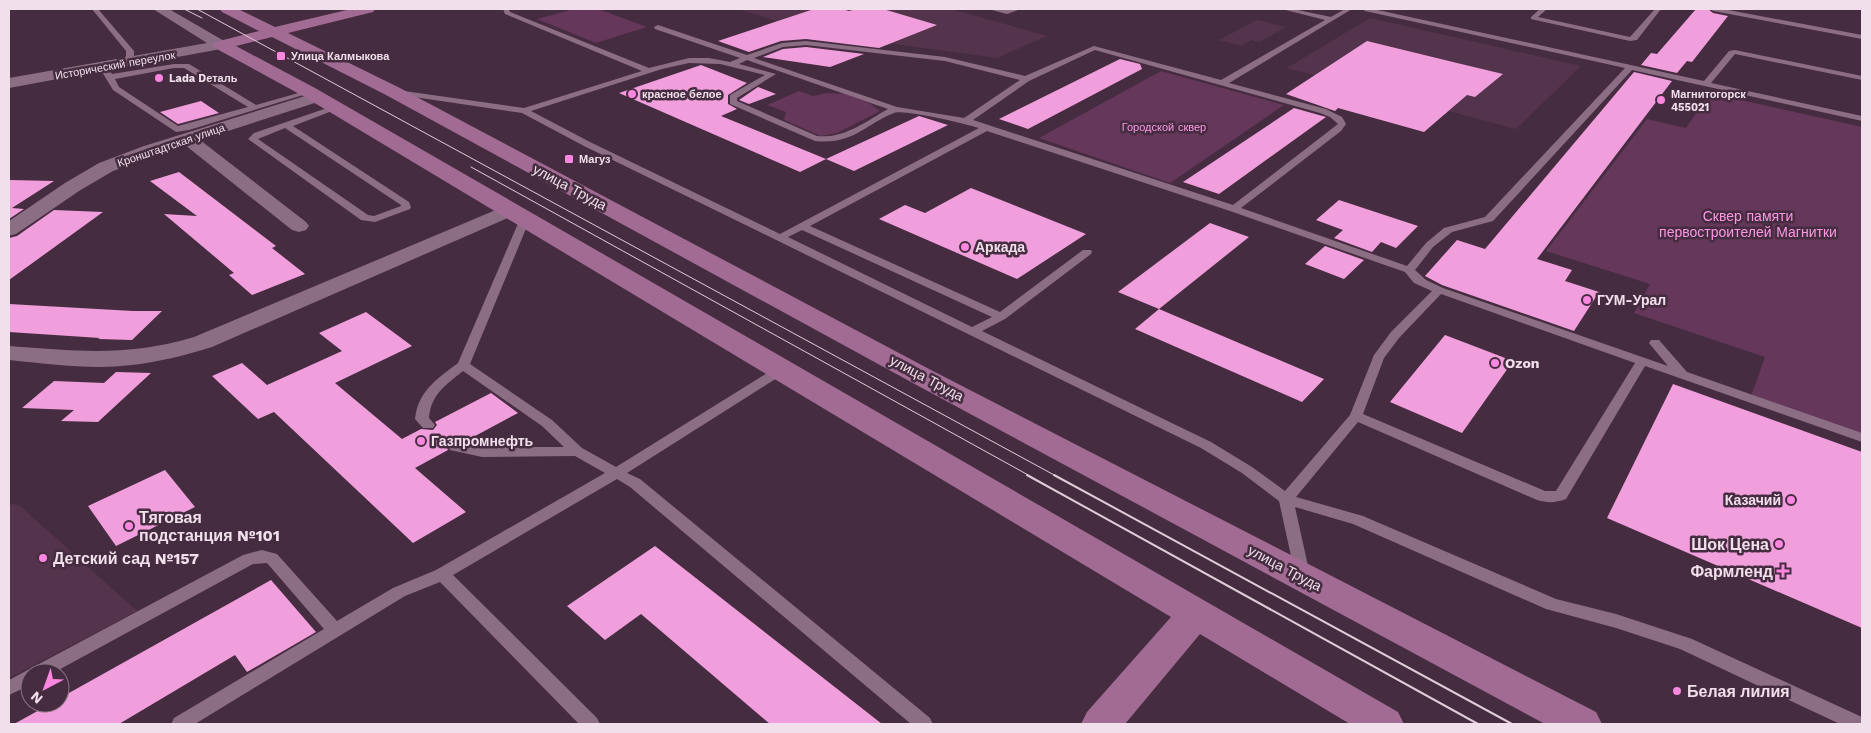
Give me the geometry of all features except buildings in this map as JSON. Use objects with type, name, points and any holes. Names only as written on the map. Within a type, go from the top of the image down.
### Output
[{"type":"main road","name":"улица Труда","points":[[227,9],[392,91],[921,376],[1582,724]]},
{"type":"main road","points":[[221,45],[368,9]]},
{"type":"main road","points":[[221,45],[321,99],[1384,724]]},
{"type":"main road","points":[[1101,724],[1195,614]]},
{"type":"street","points":[[160,9],[221,45]]},
{"type":"street","name":"Исторический переулок","points":[[9,83],[106,72],[125,63],[221,45]]},
{"type":"street","name":"Кронштадтская улица","points":[[9,230],[72,187],[106,167],[260,111],[321,99]]},
{"type":"street","points":[[188,138],[299,226]]},
{"type":"street","points":[[9,353],[105,359],[131,358],[166,352],[203,342],[517,215]]},
{"type":"lane","points":[[95,9],[130,51],[130,56],[125,63]]},
{"type":"lane","points":[[506,9],[507,13],[649,71]]},
{"type":"lane","points":[[991,9],[1007,12],[1018,9]]},
{"type":"lane","points":[[1284,9],[1331,19]]},
{"type":"lane","points":[[1222,83],[1349,9]]},
{"type":"lane","points":[[1365,9],[1862,118]]},
{"type":"lane","points":[[1544,9],[1533,18],[1630,39],[1634,38],[1658,9]]},
{"type":"lane","points":[[1713,9],[1862,37]]},
{"type":"lane","points":[[658,26],[895,109],[966,121],[1234,209],[1409,270],[1413,277],[1439,290],[1862,438]]},
{"type":"lane","points":[[731,64],[782,46],[806,43],[945,59],[1026,79]]},
{"type":"lane","points":[[966,121],[1026,79],[1094,48],[1323,111],[1340,119],[1342,124],[1338,129],[1234,209]]},
{"type":"lane","points":[[1706,84],[1732,53],[1735,52],[1862,78]]},
{"type":"lane","points":[[524,111],[672,63],[696,59],[731,64],[772,74],[800,77]]},
{"type":"lane","points":[[186,66],[260,111],[176,129],[116,88],[106,72],[186,66]]},
{"type":"lane","points":[[1409,270],[1441,234],[1454,227],[1477,225],[1489,219],[1631,67]]},
{"type":"lane","points":[[772,74],[733,97],[733,102],[815,138],[828,140],[841,137],[895,109]]},
{"type":"lane","points":[[392,91],[445,101],[524,111],[586,144],[1206,445],[1247,470],[1286,499],[1358,520],[1552,604],[1616,621],[1686,644],[1858,724]]},
{"type":"lane","points":[[286,125],[405,204],[406,207],[379,218],[365,218],[252,139],[257,135],[286,125],[321,99]]},
{"type":"lane","points":[[779,238],[985,128]]},
{"type":"lane","points":[[428,425],[422,419],[422,406],[431,390],[463,365],[517,215]]},
{"type":"lane","points":[[802,226],[1001,317]]},
{"type":"lane","points":[[973,331],[1001,317],[1087,252]]},
{"type":"lane","points":[[1286,499],[1356,416],[1378,358],[1395,335],[1439,290]]},
{"type":"lane","points":[[1655,343],[1684,375]]},
{"type":"lane","points":[[1356,416],[1542,496],[1554,498],[1561,494],[1642,361]]},
{"type":"lane","points":[[463,365],[547,423],[577,451],[635,483],[924,724]]},
{"type":"lane","points":[[180,724],[400,592],[442,574],[618,472],[782,370]]},
{"type":"lane","points":[[455,447],[482,452],[577,451]]},
{"type":"lane","points":[[1286,499],[1303,577]]},
{"type":"lane","points":[[56,663],[249,559],[262,556],[272,558],[336,631]]},
{"type":"lane","points":[[442,574],[591,724]]},
{"type":"shaded area","points":[[739,9],[951,9],[1047,36],[997,58],[814,33]]},
{"type":"shaded area","points":[[1370,18],[1581,66],[1516,129],[1287,68]]},
{"type":"shaded area","points":[[1257,20],[1286,27],[1259,42],[1251,40],[1242,46],[1219,40]]},
{"type":"shaded area","name":"Детский сад №157","points":[[9,504],[19,505],[137,611],[38,663],[20,663],[20,672],[9,678]]},
{"type":"green space","points":[[574,9],[598,9],[647,27],[596,43],[537,19]]},
{"type":"green space","name":"Городской сквер","points":[[1161,71],[1284,105],[1170,183],[1039,138]]},
{"type":"green space","points":[[799,91],[813,96],[827,93],[846,94],[869,103],[880,111],[837,133],[821,136],[784,120],[786,112],[767,105]]},
{"type":"green space","name":"Сквер памяти первостроителей Магнитки","points":[[1710,93],[1862,127],[1862,435],[1751,396],[1765,357],[1634,313],[1650,284],[1546,251],[1647,119],[1686,128]]},
{"type":"tram line","points":[[184,9],[202,18]]},
{"type":"tram line","points":[[197,9],[1056,476]]},
{"type":"tram line","points":[[471,167],[1030,476]]},
{"type":"tram line","points":[[1027,475],[1478,724]]},
{"type":"tram line","points":[[1054,475],[1512,724]]},
{"type":"place","name":"Улица Калмыкова","points":[[281,56]]},
{"type":"place","name":"Lada Dеталь","points":[[159,78]]},
{"type":"place","name":"красное белое","points":[[632,94]]},
{"type":"place","name":"Магнитогорск 455021","points":[[1661,100]]},
{"type":"place","name":"Магуз","points":[[569,159]]},
{"type":"place","name":"Аркада","points":[[965,247]]},
{"type":"place","name":"ГУМ-Урал","points":[[1587,300]]},
{"type":"place","name":"Ozon","points":[[1495,363]]},
{"type":"place","name":"Газпромнефть","points":[[421,441]]},
{"type":"place","name":"Казачий","points":[[1791,500]]},
{"type":"place","name":"Тяговая подстанция №101","points":[[129,526]]},
{"type":"place","name":"Шок Цена","points":[[1779,544]]},
{"type":"place","name":"Детский сад №157","points":[[43,558]]},
{"type":"place","name":"Фармленд","points":[[1783,571]]},
{"type":"place","name":"Белая лилия","points":[[1677,691]]}]
